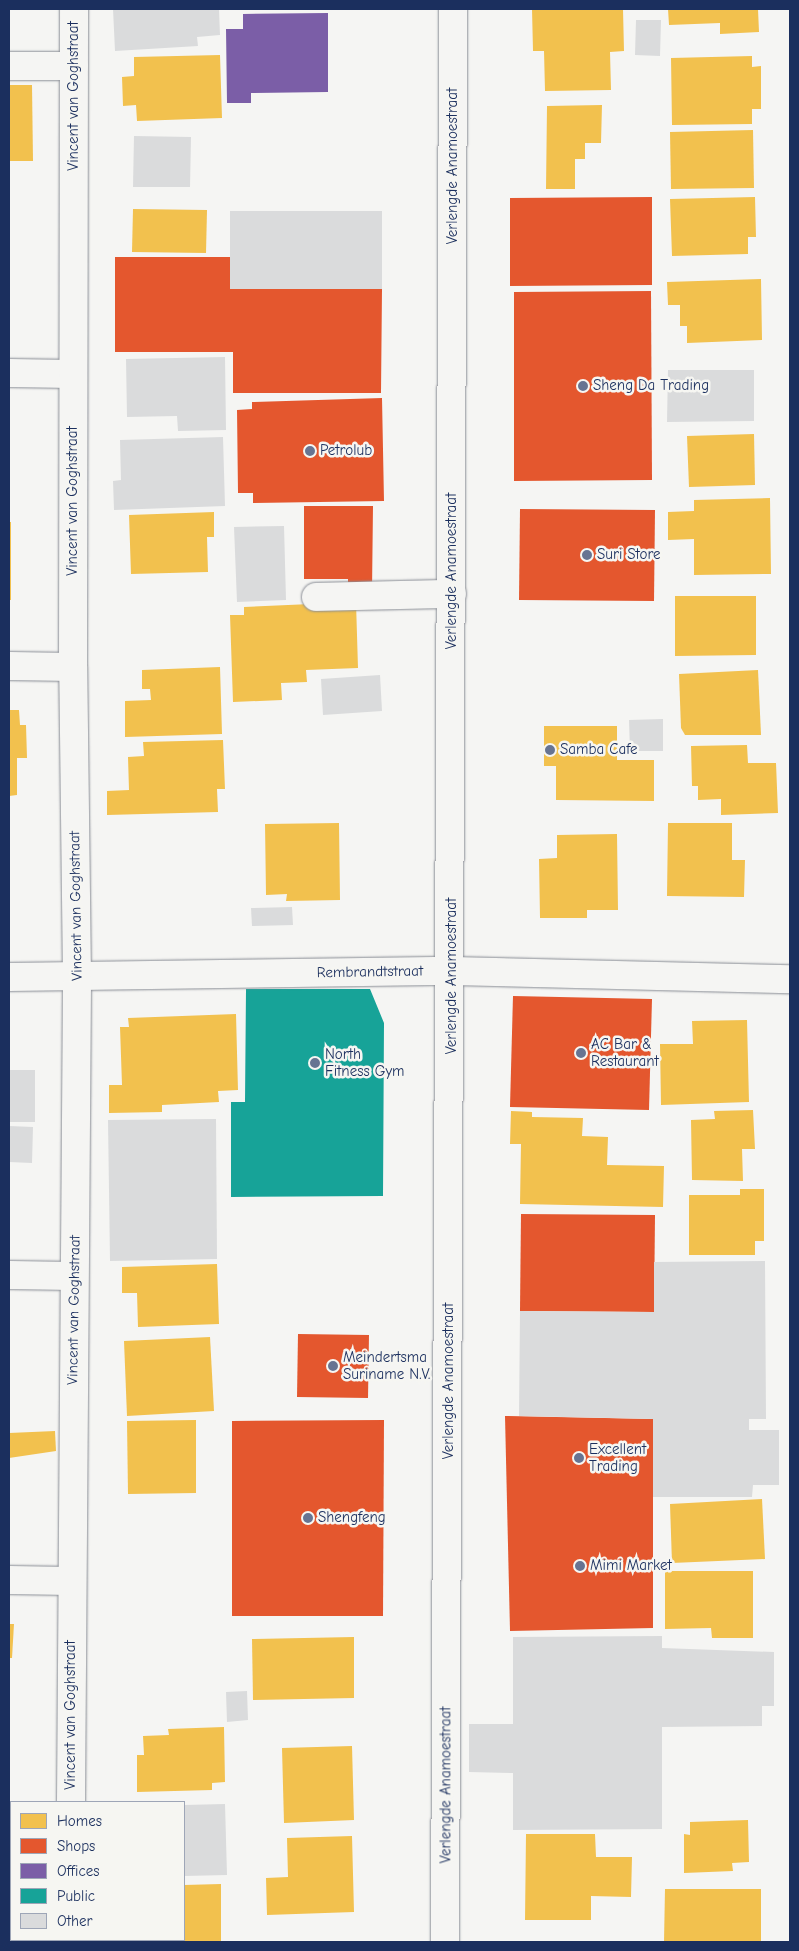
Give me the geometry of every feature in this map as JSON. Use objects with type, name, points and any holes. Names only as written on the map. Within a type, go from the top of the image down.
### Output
[{"type":"street","name":"Vincent van Goghstraat","points":[[71,1801],[71,1581],[77,978],[72,667],[74,9]]},
{"type":"street","name":"Verlengde Anamoestraat","points":[[445,1942],[452,971],[453,9]]},
{"type":"street","points":[[9,66],[74,66]]},
{"type":"street","points":[[9,373],[73,374]]},
{"type":"street","points":[[316,596],[452,594]]},
{"type":"street","points":[[9,666],[72,667]]},
{"type":"street","name":"Rembrandtstraat","points":[[9,977],[77,978],[452,971],[790,979]]},
{"type":"street","points":[[9,1275],[74,1276]]},
{"type":"street","points":[[9,1580],[71,1581]]},
{"type":"building: Homes","points":[[532,9],[623,9],[624,51],[610,52],[611,90],[545,91],[544,51],[533,51]]},
{"type":"building: Homes","points":[[668,9],[758,9],[759,32],[720,34],[720,23],[669,25]]},
{"type":"building: Homes","points":[[220,55],[222,118],[137,121],[136,105],[123,106],[122,77],[134,76],[134,57]]},
{"type":"building: Homes","points":[[752,56],[752,67],[761,66],[761,109],[752,109],[752,124],[672,125],[671,58]]},
{"type":"building: Homes","points":[[9,85],[32,85],[33,161],[9,161]]},
{"type":"building: Homes","points":[[602,105],[601,143],[585,143],[585,159],[575,159],[575,189],[546,189],[547,106]]},
{"type":"building: Homes","points":[[753,130],[754,188],[671,189],[670,132]]},
{"type":"building: Homes","points":[[755,197],[756,237],[748,237],[748,254],[672,256],[670,199]]},
{"type":"building: Homes","points":[[133,209],[207,210],[206,253],[132,252]]},
{"type":"building: Homes","points":[[761,279],[762,340],[687,343],[687,326],[680,326],[680,305],[668,305],[667,282]]},
{"type":"building: Homes","points":[[754,434],[755,485],[689,487],[687,436]]},
{"type":"building: Homes","points":[[770,498],[771,574],[694,575],[694,539],[668,540],[668,512],[694,511],[694,500]]},
{"type":"building: Homes","points":[[214,512],[214,537],[207,537],[208,572],[131,574],[129,515]]},
{"type":"building: Homes","points":[[9,522],[11,522],[11,600],[9,600]]},
{"type":"building: Homes","points":[[675,596],[756,596],[756,655],[675,656]]},
{"type":"building: Homes","points":[[356,602],[358,668],[306,670],[307,682],[281,683],[282,700],[233,702],[230,615],[244,615],[244,607]]},
{"type":"building: Homes","points":[[220,667],[222,734],[125,737],[125,701],[151,700],[150,689],[142,689],[142,670]]},
{"type":"building: Homes","points":[[758,670],[761,735],[685,735],[681,728],[679,674]]},
{"type":"building: Homes","points":[[9,710],[19,710],[20,725],[26,725],[27,758],[17,758],[17,795],[9,796]]},
{"type":"building: Homes","points":[[544,726],[617,726],[617,760],[654,760],[654,801],[556,800],[556,766],[544,766]]},
{"type":"building: Homes","points":[[223,740],[225,789],[217,789],[218,812],[107,815],[107,791],[129,790],[128,757],[144,756],[143,742]]},
{"type":"building: Homes","points":[[747,745],[748,763],[776,763],[778,813],[721,815],[721,799],[698,800],[698,786],[692,786],[691,746]]},
{"type":"building: Homes","points":[[339,823],[340,900],[286,901],[287,894],[266,895],[265,824]]},
{"type":"building: Homes","points":[[668,823],[732,823],[732,860],[745,860],[744,897],[667,896]]},
{"type":"building: Homes","points":[[617,834],[618,910],[587,910],[587,918],[540,918],[539,859],[557,858],[557,835]]},
{"type":"building: Homes","points":[[236,1014],[238,1090],[218,1091],[219,1102],[162,1105],[162,1112],[109,1113],[109,1085],[122,1085],[120,1027],[129,1027],[128,1018]]},
{"type":"building: Homes","points":[[747,1020],[749,1102],[661,1105],[660,1044],[693,1044],[692,1021]]},
{"type":"building: Homes","points":[[753,1110],[755,1149],[742,1149],[743,1181],[692,1180],[691,1120],[715,1119],[714,1111]]},
{"type":"building: Homes","points":[[511,1111],[532,1112],[532,1117],[583,1118],[582,1136],[608,1137],[607,1165],[664,1166],[663,1207],[520,1204],[521,1144],[510,1144]]},
{"type":"building: Homes","points":[[740,1189],[764,1189],[764,1241],[755,1241],[755,1255],[689,1255],[689,1195],[740,1195]]},
{"type":"building: Homes","points":[[217,1264],[219,1324],[138,1327],[137,1293],[122,1293],[122,1267]]},
{"type":"building: Homes","points":[[210,1337],[214,1411],[127,1416],[124,1341]]},
{"type":"building: Homes","points":[[196,1420],[196,1493],[128,1494],[127,1421]]},
{"type":"building: Homes","points":[[55,1431],[56,1451],[9,1458],[9,1433]]},
{"type":"building: Homes","points":[[762,1499],[765,1559],[672,1563],[670,1504]]},
{"type":"building: Homes","points":[[665,1571],[753,1571],[753,1638],[712,1638],[711,1628],[665,1629]]},
{"type":"building: Homes","points":[[9,1624],[14,1624],[12,1658],[9,1658]]},
{"type":"building: Homes","points":[[354,1637],[354,1698],[253,1700],[252,1639]]},
{"type":"building: Homes","points":[[224,1727],[225,1782],[212,1783],[212,1790],[137,1792],[137,1755],[144,1755],[143,1736],[169,1735],[168,1729]]},
{"type":"building: Homes","points":[[352,1746],[354,1820],[284,1823],[282,1748]]},
{"type":"building: Homes","points":[[748,1820],[749,1862],[732,1863],[733,1871],[684,1873],[684,1834],[690,1835],[690,1822]]},
{"type":"building: Homes","points":[[526,1834],[595,1834],[596,1857],[632,1857],[631,1897],[591,1896],[591,1920],[525,1920]]},
{"type":"building: Homes","points":[[352,1836],[354,1912],[267,1915],[266,1878],[288,1877],[287,1838]]},
{"type":"building: Homes","points":[[221,1884],[221,1942],[111,1942],[185,1941],[185,1885]]},
{"type":"building: Homes","points":[[665,1889],[761,1889],[761,1942],[664,1942]]},
{"type":"building: Shops","points":[[652,197],[652,285],[510,286],[510,198]]},
{"type":"building: Shops","points":[[115,257],[230,257],[230,289],[382,289],[381,393],[233,393],[233,352],[115,352]]},
{"type":"building: Shops","name":"Sheng Da Trading","points":[[651,291],[652,480],[514,481],[514,292]]},
{"type":"building: Shops","name":"Petrolub","points":[[382,398],[384,501],[253,503],[253,493],[238,493],[237,410],[252,409],[252,402]]},
{"type":"building: Shops","points":[[304,506],[373,506],[372,592],[348,592],[348,579],[304,579]]},
{"type":"building: Shops","name":"Suri Store","points":[[520,509],[655,510],[654,601],[519,600]]},
{"type":"building: Shops","name":"AC Bar & Restaurant","points":[[513,996],[652,999],[649,1110],[510,1107]]},
{"type":"building: Shops","points":[[521,1214],[655,1215],[654,1312],[520,1311]]},
{"type":"building: Shops","name":"Meindertsma Suriname N.V.","points":[[298,1334],[369,1335],[368,1398],[297,1397]]},
{"type":"building: Shops","points":[[505,1416],[653,1419],[653,1628],[510,1631]]},
{"type":"building: Shops","name":"Shengfeng","points":[[384,1420],[383,1616],[232,1616],[232,1421]]},
{"type":"building: Offices","points":[[328,13],[328,92],[251,93],[251,103],[227,103],[226,29],[243,29],[243,14]]},
{"type":"building: Public","name":"North Fitness Gym","points":[[246,989],[370,989],[384,1023],[383,1196],[231,1197],[231,1102],[245,1102]]},
{"type":"building: Other","points":[[113,9],[219,9],[220,35],[197,37],[198,46],[115,51]]},
{"type":"building: Other","points":[[636,20],[661,20],[660,56],[635,55]]},
{"type":"building: Other","points":[[134,136],[191,137],[190,187],[133,187]]},
{"type":"building: Other","points":[[230,211],[382,211],[382,289],[230,289]]},
{"type":"building: Other","points":[[225,357],[226,430],[178,431],[177,416],[127,417],[126,359]]},
{"type":"building: Other","points":[[668,370],[754,370],[754,421],[667,422]]},
{"type":"building: Other","points":[[223,437],[225,506],[114,510],[113,481],[121,480],[120,440]]},
{"type":"building: Other","points":[[284,526],[286,600],[237,602],[234,527]]},
{"type":"building: Other","points":[[380,675],[382,711],[323,715],[321,679]]},
{"type":"building: Other","points":[[663,719],[663,751],[630,751],[629,720]]},
{"type":"building: Other","points":[[292,907],[293,925],[252,926],[251,908]]},
{"type":"building: Other","points":[[9,1070],[35,1070],[35,1122],[9,1122]]},
{"type":"building: Other","points":[[216,1119],[217,1259],[110,1261],[108,1120]]},
{"type":"building: Other","points":[[9,1126],[33,1127],[32,1163],[9,1162]]},
{"type":"building: Other","points":[[765,1261],[766,1419],[749,1419],[749,1430],[779,1430],[779,1485],[753,1485],[752,1497],[653,1497],[653,1419],[519,1416],[520,1311],[654,1312],[654,1262]]},
{"type":"building: Other","points":[[662,1636],[662,1648],[774,1652],[774,1706],[762,1706],[762,1726],[662,1727],[662,1829],[513,1830],[513,1773],[469,1772],[469,1724],[513,1724],[513,1637]]},
{"type":"building: Other","points":[[247,1691],[248,1720],[227,1722],[226,1692]]},
{"type":"building: Other","points":[[225,1804],[227,1875],[185,1876],[185,1805]]},
{"type":"building: Other","points":[[10,1906],[10,1941],[12,1942],[9,1942]]},
{"type":"place","name":"Sheng Da Trading","points":[[583,386]]},
{"type":"place","name":"Petrolub","points":[[310,451]]},
{"type":"place","name":"Suri Store","points":[[587,555]]},
{"type":"place","name":"Samba Cafe","points":[[550,750]]},
{"type":"place","name":"AC Bar & Restaurant","points":[[581,1053]]},
{"type":"place","name":"North Fitness Gym","points":[[315,1063]]},
{"type":"place","name":"Meindertsma Suriname N.V.","points":[[333,1366]]},
{"type":"place","name":"Excellent Trading","points":[[579,1458]]},
{"type":"place","name":"Shengfeng","points":[[308,1518]]},
{"type":"place","name":"Mimi Market","points":[[580,1566]]}]
